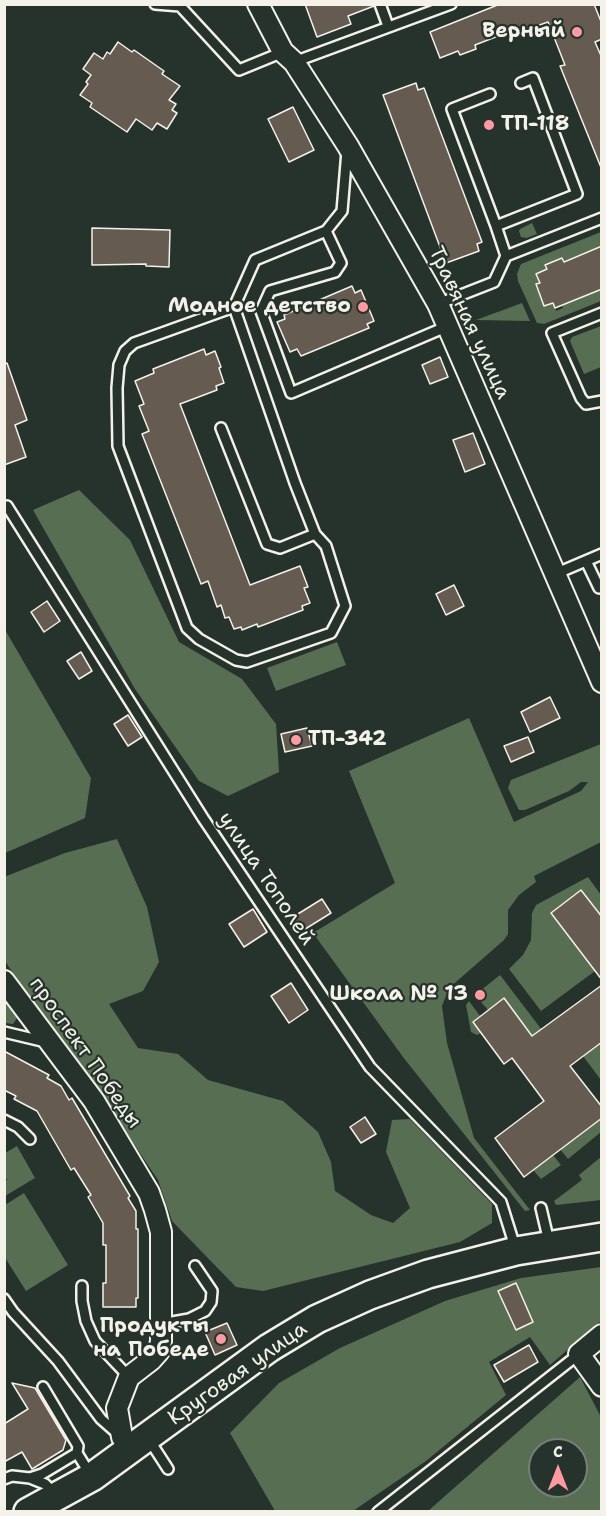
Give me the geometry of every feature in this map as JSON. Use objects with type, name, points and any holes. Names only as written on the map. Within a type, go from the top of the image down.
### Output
[{"type":"street","name":"Травяная улица","points":[[258,4],[288,57],[348,146],[438,304],[555,574],[587,657],[602,682]]},
{"type":"street","name":"проспект Победы","points":[[4,981],[94,1101],[149,1193],[161,1232],[159,1351],[129,1377]]},
{"type":"street","name":"Круговая улица","points":[[28,1512],[92,1477],[133,1442],[269,1348],[317,1319],[370,1294],[428,1274],[516,1251],[602,1237]]},
{"type":"street","points":[[602,1335],[579,1354],[602,1386]]},
{"type":"street","points":[[129,1377],[117,1408],[133,1442]]},
{"type":"lane","points":[[155,4],[180,6],[239,70],[388,26],[451,4]]},
{"type":"lane","points":[[380,4],[388,26]]},
{"type":"lane","points":[[496,226],[577,194],[532,78],[521,83]]},
{"type":"lane","points":[[438,304],[494,282],[506,256],[452,109],[490,94]]},
{"type":"lane","points":[[234,307],[134,343],[125,351],[119,365],[117,388],[118,446],[187,628],[198,639],[236,660],[247,662],[331,633],[345,606],[326,546],[315,534],[234,307],[255,260],[326,231],[342,211],[348,146]]},
{"type":"lane","points":[[506,256],[602,218]]},
{"type":"lane","points":[[326,231],[341,263],[335,272],[270,291],[261,311],[291,393],[448,326]]},
{"type":"lane","points":[[602,313],[552,333],[581,398],[586,404],[602,401]]},
{"type":"lane","points":[[221,428],[267,544],[280,548],[315,534]]},
{"type":"lane","name":"улица Тополей","points":[[8,506],[203,818],[370,1067],[501,1202],[516,1251]]},
{"type":"lane","points":[[555,574],[602,554]]},
{"type":"lane","points":[[586,561],[599,588]]},
{"type":"lane","points":[[4,1032],[51,1043]]},
{"type":"lane","points":[[4,1120],[18,1127],[30,1139]]},
{"type":"lane","points":[[541,1208],[550,1244]]},
{"type":"lane","points":[[161,1324],[189,1319],[205,1311],[211,1302],[212,1292],[195,1266]]},
{"type":"lane","points":[[82,1286],[86,1321],[95,1341],[129,1377]]},
{"type":"lane","points":[[4,1299],[9,1315],[58,1361],[101,1419],[168,1469]]},
{"type":"lane","points":[[378,1512],[579,1354]]},
{"type":"lane","points":[[43,1387],[78,1446],[78,1453],[92,1477]]},
{"type":"lane","points":[[30,1478],[42,1474],[78,1453]]},
{"type":"lane","points":[[4,1479],[12,1476],[30,1478],[45,1484],[58,1496]]},
{"type":"green space","points":[[532,223],[537,234],[527,238],[521,237],[520,229]]},
{"type":"green space","points":[[601,232],[601,246],[564,261],[562,258],[546,265],[547,269],[536,274],[540,283],[536,285],[544,306],[553,303],[556,311],[563,308],[562,305],[601,289],[601,301],[544,324],[537,323],[518,281],[517,274],[521,264]]},
{"type":"green space","points":[[522,303],[530,321],[476,320]]},
{"type":"green space","points":[[601,326],[601,367],[584,374],[570,341],[572,337]]},
{"type":"green space","points":[[79,490],[130,540],[179,642],[242,679],[276,724],[279,772],[228,796],[199,781],[135,689],[33,510]]},
{"type":"green space","points":[[4,628],[91,778],[85,818],[5,853]]},
{"type":"green space","points":[[337,642],[346,665],[276,691],[267,668]]},
{"type":"green space","points":[[469,718],[514,822],[581,791],[588,782],[581,782],[569,791],[525,810],[519,810],[508,788],[511,780],[601,744],[601,842],[534,876],[536,882],[519,895],[508,910],[508,934],[504,940],[449,988],[442,1006],[447,1043],[474,1138],[530,1210],[525,1211],[403,1057],[313,933],[395,883],[349,771]]},
{"type":"green space","points":[[117,839],[147,907],[159,962],[143,991],[109,1004],[138,1048],[178,1054],[208,1080],[283,1101],[318,1132],[331,1162],[335,1191],[371,1215],[393,1223],[410,1208],[386,1152],[392,1120],[410,1119],[492,1204],[492,1223],[460,1242],[263,1291],[236,1287],[172,1221],[158,1180],[87,1074],[64,1050],[5,961],[4,877],[65,853]]},
{"type":"green space","points":[[588,877],[601,895],[601,917],[551,913],[595,971],[541,1011],[509,969],[523,955],[531,940],[532,913],[536,905]]},
{"type":"green space","points":[[500,975],[542,1030],[533,1036],[504,999],[488,1010],[475,995]]},
{"type":"green space","points":[[4,1001],[17,1018],[13,1024],[5,1023]]},
{"type":"green space","points":[[469,1001],[480,1016],[473,1022],[481,1033],[477,1035],[471,1032],[466,1005]]},
{"type":"green space","points":[[601,1042],[601,1080],[583,1056]]},
{"type":"green space","points":[[601,1118],[601,1132],[568,1159],[560,1149]]},
{"type":"green space","points":[[17,1146],[35,1178],[5,1196],[5,1181],[7,1180],[5,1153]]},
{"type":"green space","points":[[553,1155],[561,1165],[541,1179],[533,1170]]},
{"type":"green space","points":[[601,1157],[601,1200],[556,1205],[554,1201],[582,1180],[579,1175]]},
{"type":"green space","points":[[24,1193],[68,1265],[26,1291],[4,1256],[5,1205]]},
{"type":"green space","points":[[601,1267],[601,1321],[550,1365],[530,1337],[489,1362],[506,1395],[426,1461],[353,1511],[275,1511],[230,1433],[279,1383],[340,1348],[445,1301],[521,1278]]},
{"type":"green space","points":[[580,1377],[601,1417],[601,1511],[428,1511]]},
{"type":"building","points":[[305,4],[373,4],[374,6],[348,16],[351,24],[317,37]]},
{"type":"building","points":[[500,4],[594,4],[602,24],[602,39],[595,42],[602,58],[602,170],[560,66],[565,65],[548,22],[512,35],[511,31],[475,45],[476,49],[460,55],[458,51],[440,58],[430,32]]},
{"type":"building","points":[[118,42],[164,71],[162,74],[180,86],[169,100],[176,104],[172,110],[177,113],[167,129],[157,123],[152,130],[136,119],[127,132],[90,107],[92,103],[80,95],[91,75],[83,69],[94,53],[103,59],[107,52],[110,54]]},
{"type":"building","points":[[416,83],[418,90],[424,88],[482,242],[477,244],[479,251],[446,263],[383,95]]},
{"type":"building","points":[[293,107],[314,150],[289,162],[268,119]]},
{"type":"building","points":[[92,228],[170,230],[169,267],[146,266],[146,264],[92,265]]},
{"type":"building","points":[[602,246],[602,289],[555,308],[553,303],[544,306],[536,284],[540,283],[536,274],[547,269],[545,265],[562,258],[564,262]]},
{"type":"building","points":[[352,286],[355,293],[361,290],[374,321],[367,324],[369,328],[301,356],[297,349],[290,352],[277,322],[285,319],[284,315]]},
{"type":"building","points":[[204,349],[206,355],[215,351],[224,383],[216,386],[217,390],[180,404],[250,585],[300,566],[308,587],[304,588],[310,603],[302,606],[303,610],[258,627],[257,624],[242,630],[241,627],[234,629],[229,617],[225,618],[221,605],[217,607],[208,581],[201,584],[142,434],[149,431],[139,406],[144,404],[135,381],[154,373],[153,369]]},
{"type":"building","points":[[440,357],[448,377],[430,384],[422,365]]},
{"type":"building","points":[[7,363],[27,420],[15,425],[26,457],[4,465],[4,364]]},
{"type":"building","points":[[473,433],[485,464],[465,472],[453,440]]},
{"type":"building","points":[[454,585],[464,606],[446,615],[436,594]]},
{"type":"building","points":[[47,601],[60,621],[44,632],[31,612]]},
{"type":"building","points":[[81,652],[92,671],[79,679],[67,661]]},
{"type":"building","points":[[550,697],[560,718],[530,732],[521,712]]},
{"type":"building","points":[[128,715],[142,737],[128,746],[114,724]]},
{"type":"building","name":"ТП-342","points":[[307,728],[312,746],[285,752],[281,734]]},
{"type":"building","points":[[528,737],[534,752],[511,762],[504,746]]},
{"type":"building","points":[[581,890],[602,917],[602,980],[551,913]]},
{"type":"building","points":[[322,899],[331,913],[302,931],[293,917]]},
{"type":"building","points":[[253,909],[267,932],[244,947],[229,924]]},
{"type":"building","points":[[291,983],[308,1010],[289,1023],[271,996]]},
{"type":"building","points":[[602,985],[602,1042],[570,1066],[602,1107],[602,1118],[524,1177],[495,1138],[544,1101],[512,1058],[504,1064],[473,1022],[504,998],[532,1036]]},
{"type":"building","points":[[4,1051],[49,1075],[47,1078],[61,1086],[69,1100],[72,1098],[130,1196],[128,1198],[136,1211],[136,1229],[138,1229],[136,1307],[103,1307],[103,1283],[106,1283],[106,1245],[103,1245],[103,1223],[88,1197],[91,1195],[74,1168],[71,1170],[37,1111],[14,1099],[16,1096],[4,1090]]},
{"type":"building","points":[[365,1117],[376,1134],[361,1143],[350,1127]]},
{"type":"building","points":[[516,1283],[533,1322],[516,1330],[498,1291]]},
{"type":"building","name":"Продукты на Победе","points":[[227,1323],[237,1345],[215,1355],[205,1332]]},
{"type":"building","points":[[529,1345],[538,1362],[504,1382],[494,1365]]},
{"type":"building","points":[[12,1383],[35,1388],[66,1440],[63,1450],[32,1469],[22,1452],[4,1462],[4,1424],[28,1409]]},
{"type":"place","name":"Верный","points":[[577,32]]},
{"type":"place","name":"ТП-118","points":[[489,125]]},
{"type":"place","name":"Модное детство","points":[[363,307]]},
{"type":"place","name":"ТП-342","points":[[296,740]]},
{"type":"place","name":"Школа № 13","points":[[480,995]]},
{"type":"place","name":"Продукты на Победе","points":[[221,1339]]}]
